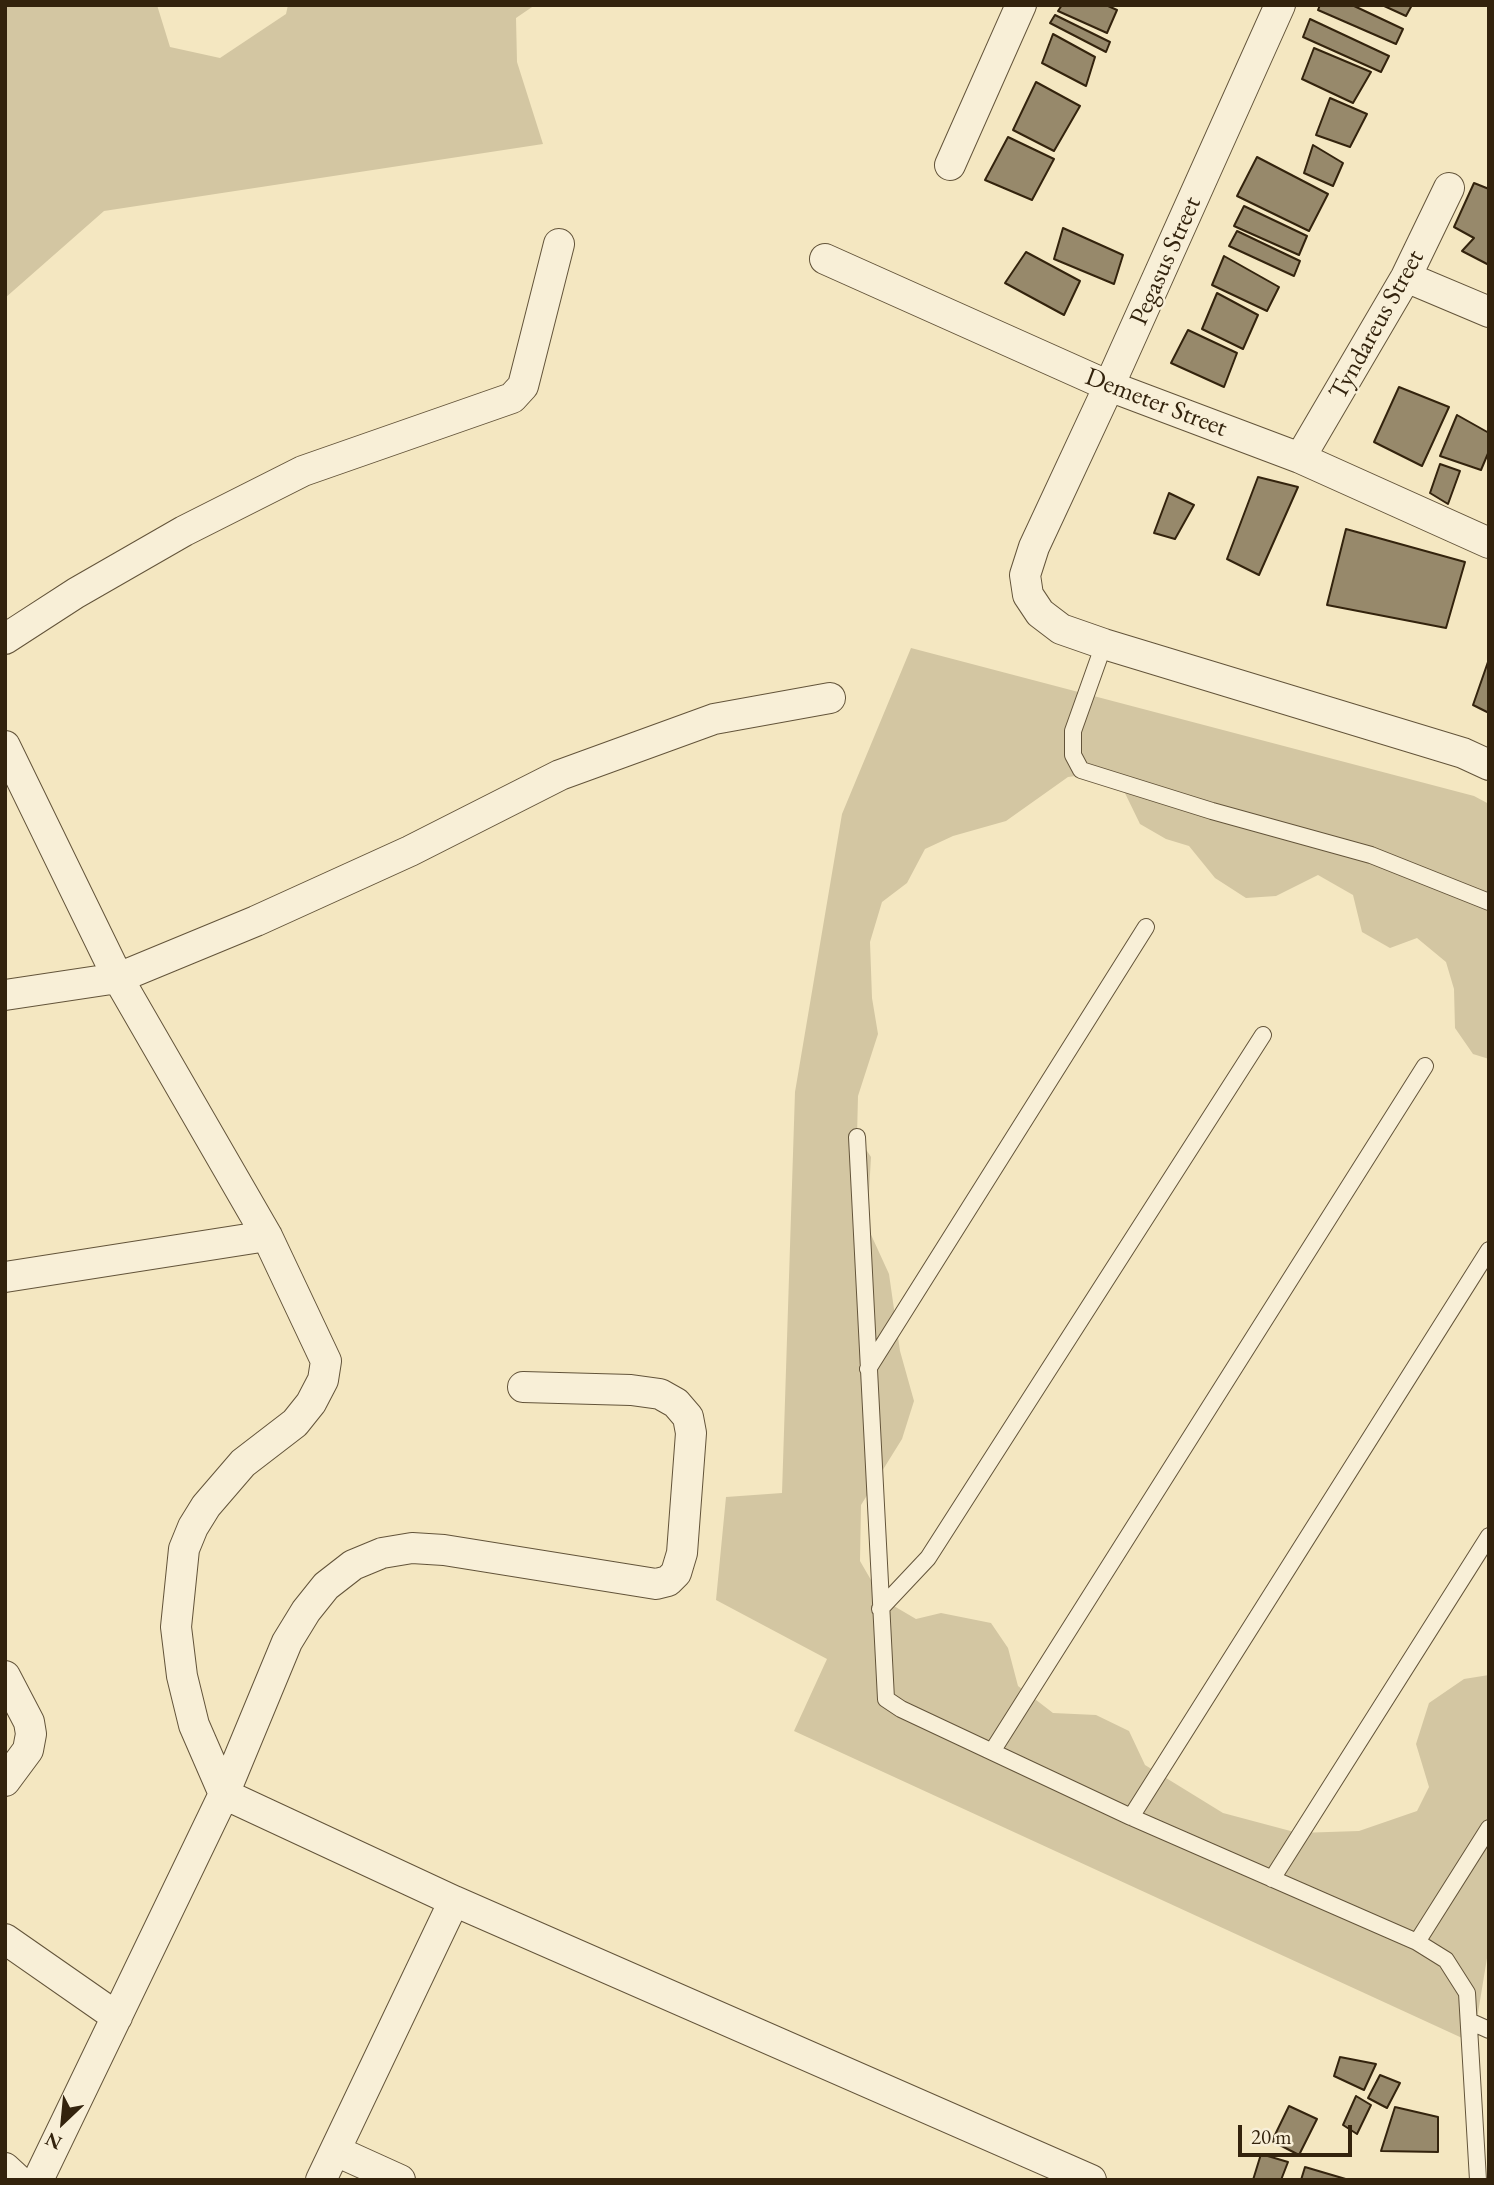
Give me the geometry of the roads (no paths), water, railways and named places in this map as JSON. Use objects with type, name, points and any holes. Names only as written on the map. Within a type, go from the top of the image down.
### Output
[{"type":"street","points":[[950,165],[1021,5]]},
{"type":"street","name":"Pegasus Street","points":[[1280,5],[1109,386],[1048,515],[1025,575],[1028,596],[1040,613],[1061,629],[1104,645],[1463,752],[1489,765]]},
{"type":"street","name":"Tyndareus Street","points":[[1300,458],[1406,277],[1449,188]]},
{"type":"street","points":[[5,639],[76,593],[184,531],[303,471],[512,398],[523,386],[559,244]]},
{"type":"street","name":"Demeter Street","points":[[825,260],[1109,386],[1300,458],[1489,543]]},
{"type":"street","points":[[1406,277],[1489,312]]},
{"type":"street","points":[[5,995],[118,978],[256,921],[410,850],[560,775],[714,719],[830,698]]},
{"type":"street","points":[[5,746],[118,978],[267,1236],[326,1361],[323,1380],[311,1403],[295,1423],[243,1463],[206,1506],[184,1549],[176,1627],[181,1676],[194,1725],[223,1794],[454,1901],[1091,2180]]},
{"type":"street","points":[[5,1277],[267,1236]]},
{"type":"street","points":[[38,2180],[223,1794],[288,1642],[306,1611],[326,1586],[353,1565],[382,1553],[412,1548],[444,1550],[656,1584],[668,1581],[676,1573],[682,1553],[691,1433],[688,1417],[676,1403],[660,1394],[631,1390],[523,1387]]},
{"type":"street","points":[[5,1676],[29,1722],[30,1734],[28,1750],[5,1781]]},
{"type":"street","points":[[321,2180],[454,1901]]},
{"type":"street","points":[[5,1939],[117,2017]]},
{"type":"street","points":[[336,2151],[400,2180]]},
{"type":"street","points":[[5,2168],[18,2180]]},
{"type":"lane","points":[[1104,645],[1073,731],[1073,755],[1081,771],[1371,855],[1489,902]]},
{"type":"lane","points":[[868,1369],[1146,927]]},
{"type":"lane","points":[[880,1609],[928,1558],[1263,1035]]},
{"type":"lane","points":[[993,1750],[1424,1066]]},
{"type":"lane","points":[[857,1137],[886,1699],[901,1709],[1131,1817],[1417,1942],[1446,1960],[1467,1993],[1478,2180]]},
{"type":"lane","points":[[1131,1817],[1489,1250]]},
{"type":"lane","points":[[1272,1879],[1489,1536]]},
{"type":"lane","points":[[1417,1942],[1489,1828]]},
{"type":"lane","points":[[1469,2021],[1489,2030]]},
{"type":"lane","points":[[1476,2143],[1489,2123]]}]
